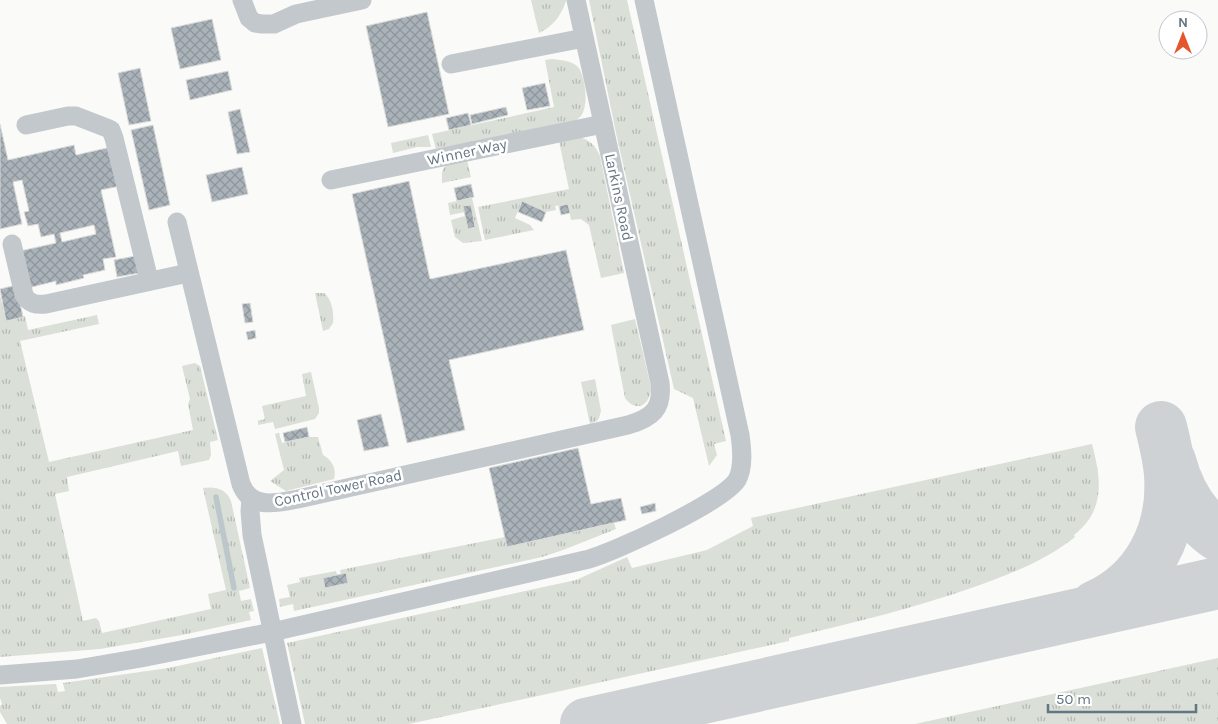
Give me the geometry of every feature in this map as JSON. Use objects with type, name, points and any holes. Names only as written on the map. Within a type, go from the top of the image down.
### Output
[{"type":"lane","points":[[242,0],[249,18],[255,23],[274,24],[294,7],[362,0]]},
{"type":"lane","name":"Larkins Road","points":[[576,0],[661,393]]},
{"type":"lane","points":[[0,675],[77,669],[141,658],[272,632],[602,556],[718,498],[728,490],[738,478],[742,455],[740,435],[644,0]]},
{"type":"lane","points":[[451,64],[584,38]]},
{"type":"lane","points":[[26,126],[68,116],[76,116],[110,130],[114,138],[149,280]]},
{"type":"lane","name":"Winner Way","points":[[330,180],[603,124]]},
{"type":"lane","name":"Control Tower Road","points":[[177,222],[241,484],[244,492],[259,502],[272,503],[298,499],[628,425],[651,415],[658,406],[661,393]]},
{"type":"lane","points":[[12,244],[24,295],[28,301],[33,303],[46,304],[188,273]]},
{"type":"lane","points":[[252,499],[250,511],[252,535],[292,724]]},
{"type":"green space","points":[[531,0],[566,1],[556,20],[539,33]]},
{"type":"green space","points":[[589,0],[627,0],[726,441],[714,444],[717,455],[709,466],[693,398],[674,389],[616,133]]},
{"type":"green space","points":[[551,59],[572,63],[581,72],[585,85],[585,107],[578,119],[570,124],[436,149],[432,134],[554,107],[545,60]]},
{"type":"green space","points":[[428,135],[431,147],[417,147],[393,153],[391,143]]},
{"type":"green space","points":[[579,137],[592,144],[600,156],[624,273],[601,278],[589,225],[581,219],[571,220],[568,204],[555,206],[556,210],[546,212],[522,201],[515,218],[530,225],[534,230],[485,240],[478,207],[569,189],[559,141]]},
{"type":"green space","points":[[467,160],[471,177],[442,183],[442,172],[446,164]]},
{"type":"green space","points":[[472,198],[482,241],[463,243],[455,237],[451,220],[465,216],[468,228],[475,227],[471,205],[464,206],[465,212],[450,215],[448,203]]},
{"type":"green space","points":[[315,293],[324,293],[332,306],[333,323],[329,329],[323,331]]},
{"type":"green space","points":[[0,295],[6,321],[25,316],[28,330],[97,315],[99,324],[20,341],[49,462],[193,430],[188,404],[190,399],[182,366],[195,363],[200,366],[218,440],[210,442],[211,455],[209,460],[181,466],[178,451],[67,477],[69,491],[55,494],[83,621],[96,618],[99,621],[102,633],[211,609],[208,594],[226,590],[203,488],[208,487],[220,489],[231,501],[250,588],[239,591],[241,601],[251,599],[254,611],[249,612],[251,620],[182,635],[100,649],[0,657]]},
{"type":"green space","points":[[635,319],[651,387],[649,398],[642,405],[638,406],[630,403],[625,398],[611,325]]},
{"type":"green space","points":[[311,372],[319,408],[319,413],[315,419],[275,429],[273,422],[258,425],[258,421],[265,419],[262,406],[306,396],[302,374]]},
{"type":"green space","points":[[595,379],[601,411],[597,421],[590,424],[581,382]]},
{"type":"green space","points":[[279,433],[282,443],[318,437],[323,455],[333,465],[334,479],[286,491],[270,481],[284,470],[275,434]]},
{"type":"green space","points":[[1092,444],[1099,482],[1096,504],[1092,515],[1074,535],[1075,537],[1064,545],[1028,566],[1003,577],[907,608],[789,638],[789,641],[409,724],[305,724],[287,643],[576,580],[627,557],[632,568],[707,550],[753,526],[751,518]]},
{"type":"green space","points":[[614,523],[616,529],[542,557],[294,611],[293,604],[280,607],[279,599],[290,597],[287,585],[300,582],[299,578],[336,571],[337,575],[341,574],[340,570],[505,537],[507,547]]},
{"type":"green space","points":[[262,648],[280,724],[7,724],[0,712],[2,704],[0,687],[56,684],[58,692],[65,691],[63,683],[168,668]]},
{"type":"green space","points":[[1218,658],[1218,724],[915,724]]},
{"type":"building","points":[[427,12],[449,114],[388,127],[366,26]]},
{"type":"building","points":[[212,19],[221,60],[180,69],[171,28]]},
{"type":"building","points":[[140,68],[151,121],[129,125],[118,73]]},
{"type":"building","points":[[228,71],[232,90],[190,100],[186,80]]},
{"type":"building","points":[[545,83],[550,106],[527,110],[522,88]]},
{"type":"building","points":[[506,107],[508,115],[472,124],[470,115]]},
{"type":"building","points":[[240,109],[250,152],[237,154],[228,112]]},
{"type":"building","points":[[468,113],[471,125],[449,130],[446,118]]},
{"type":"building","points":[[0,124],[8,160],[74,145],[76,155],[111,147],[120,186],[101,190],[116,257],[103,259],[105,270],[83,275],[84,278],[56,285],[56,281],[28,288],[20,251],[56,243],[54,234],[41,237],[38,224],[28,226],[24,212],[29,211],[22,180],[13,182],[22,224],[0,229]],"holes":[[[94,225],[96,234],[62,242],[60,233]]]},
{"type":"building","points":[[153,125],[170,205],[149,210],[131,130]]},
{"type":"building","points":[[242,167],[248,194],[212,202],[206,175]]},
{"type":"building","points":[[409,181],[430,279],[566,250],[584,330],[449,360],[465,430],[407,443],[352,194]]},
{"type":"building","points":[[471,184],[474,197],[457,201],[454,188]]},
{"type":"building","points":[[522,201],[546,212],[542,222],[518,212]]},
{"type":"building","points":[[568,204],[570,213],[561,215],[559,206]]},
{"type":"building","points":[[471,205],[475,227],[468,229],[463,206]]},
{"type":"building","points":[[135,256],[139,273],[117,277],[114,260]]},
{"type":"building","points":[[16,285],[23,317],[6,321],[0,289]]},
{"type":"building","points":[[250,303],[253,322],[245,323],[242,304]]},
{"type":"building","points":[[255,330],[256,338],[248,340],[246,332]]},
{"type":"building","points":[[381,414],[389,446],[364,451],[357,420]]},
{"type":"building","points":[[307,427],[309,437],[285,442],[283,433]]},
{"type":"building","points":[[578,448],[591,504],[621,498],[626,520],[507,547],[489,468]]},
{"type":"building","points":[[655,503],[656,511],[642,514],[640,507]]},
{"type":"building","points":[[346,573],[348,583],[325,588],[323,578]]},
{"type":"waterway","points":[[216,497],[234,588]]},
{"type":"taxiway","points":[[1096,606],[1130,584],[1154,553],[1162,535],[1170,496],[1170,475],[1161,427]]},
{"type":"taxiway","points":[[1170,461],[1177,483],[1193,512],[1218,535]]},
{"type":"taxiway","points":[[586,724],[1218,583]]}]
